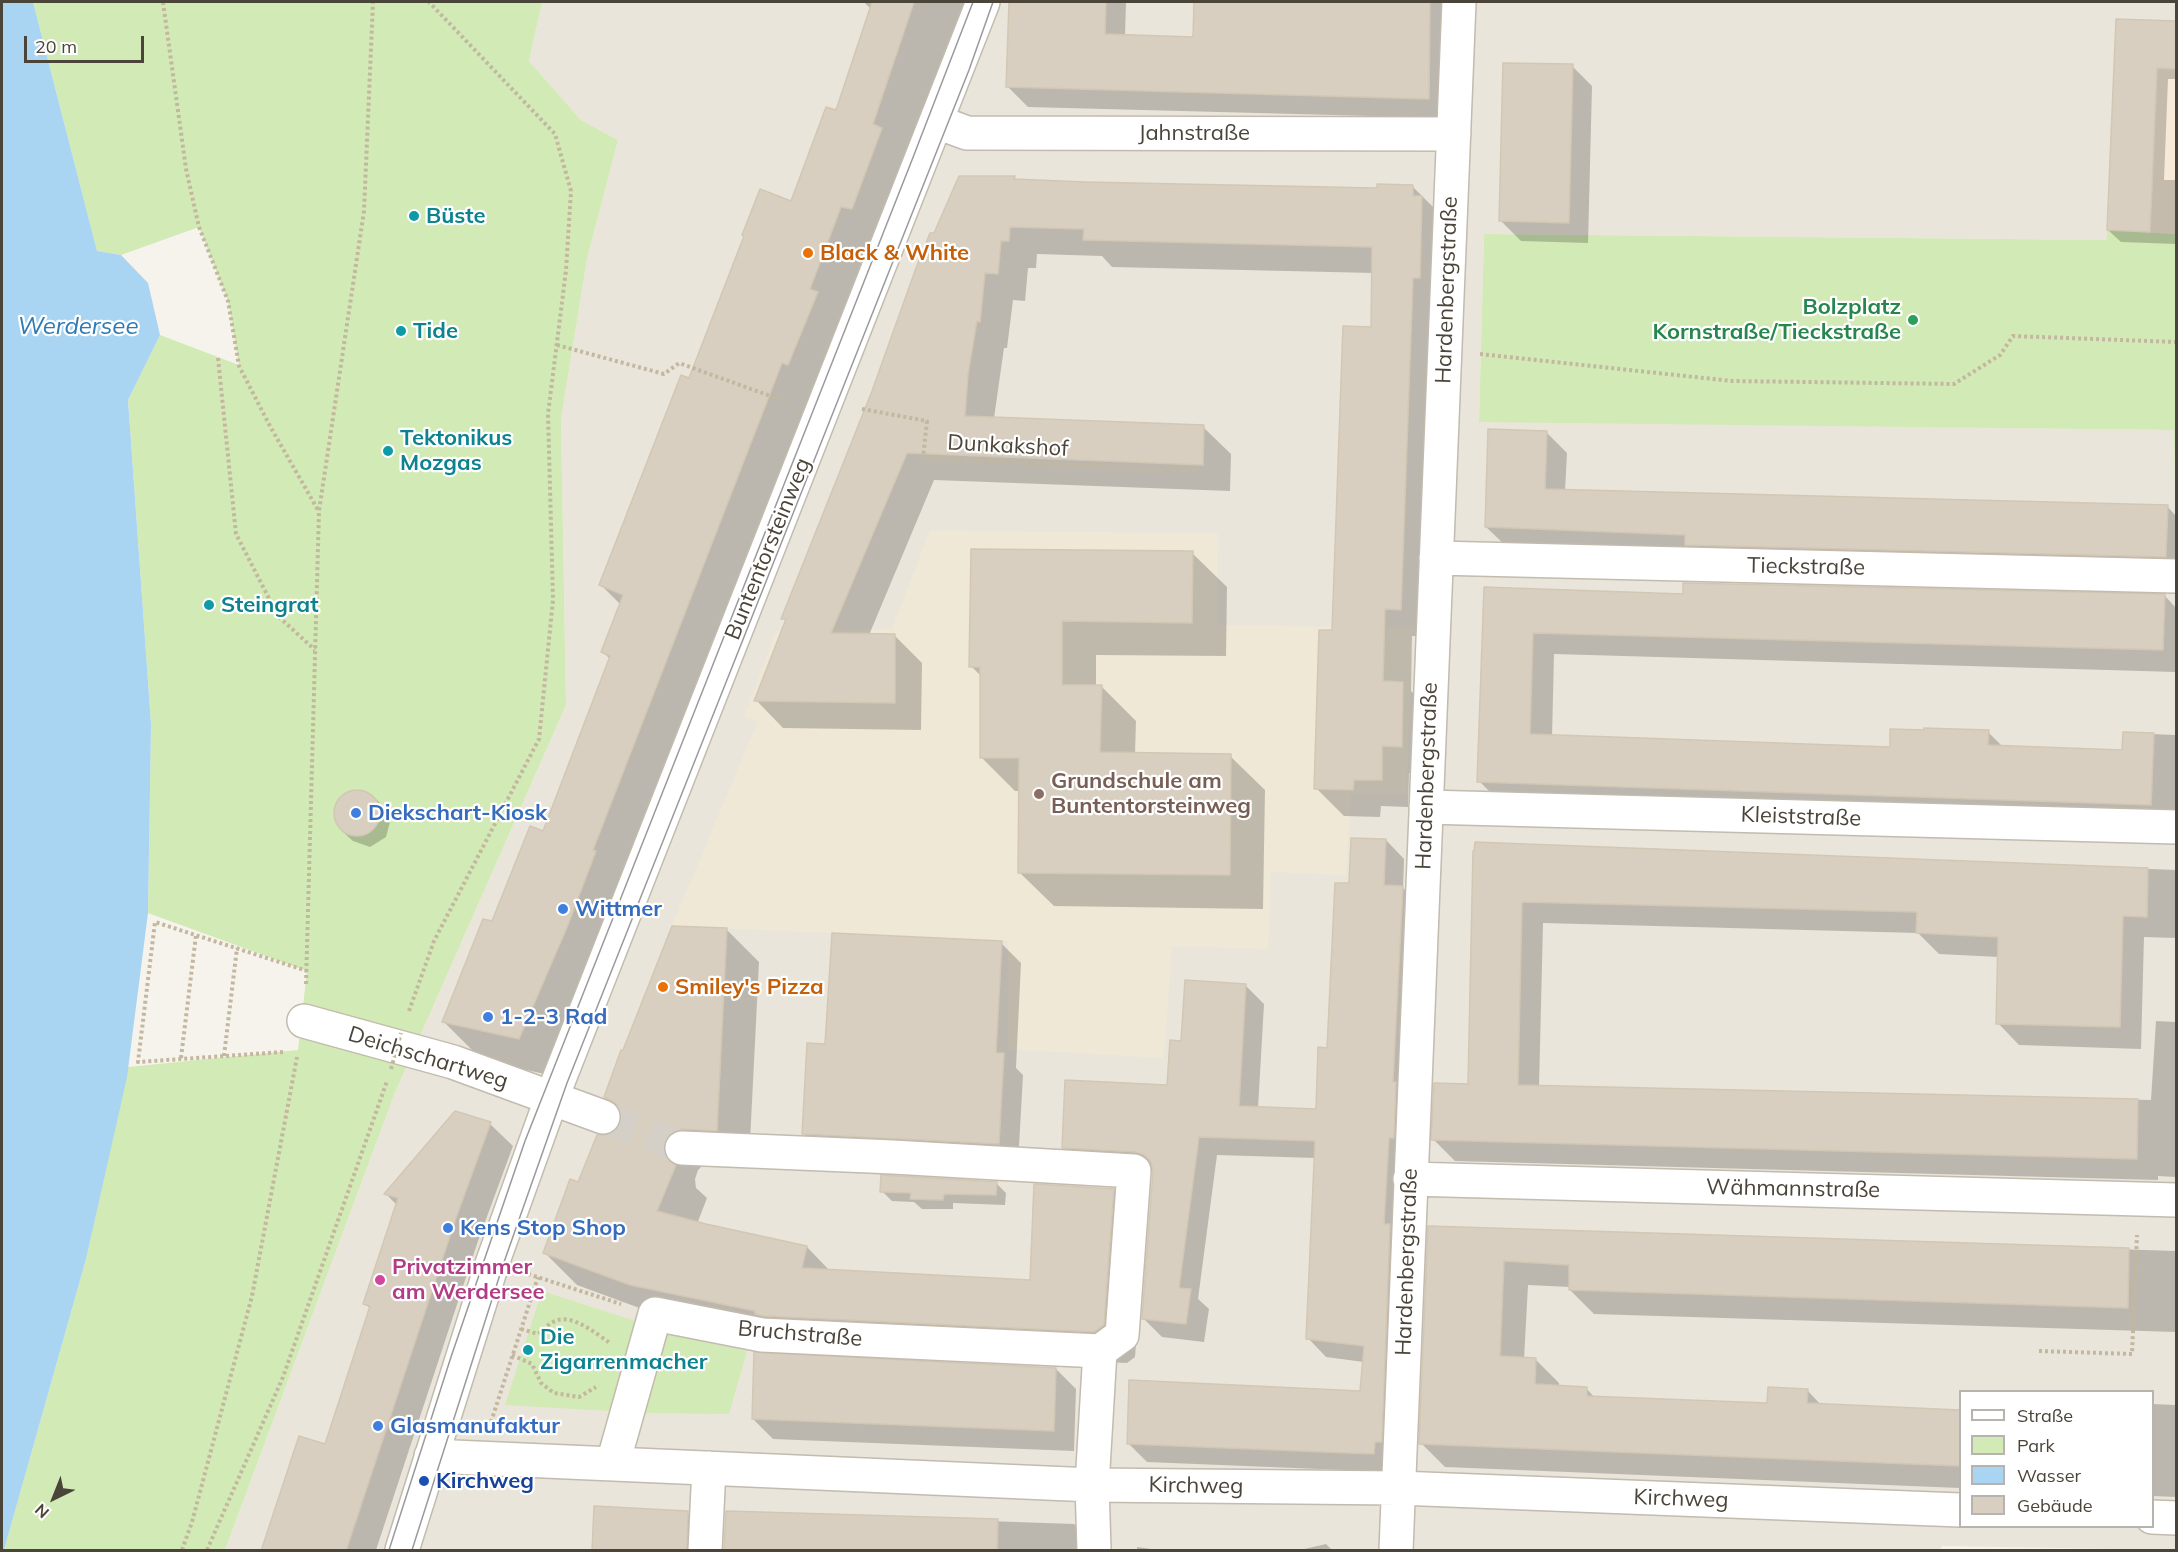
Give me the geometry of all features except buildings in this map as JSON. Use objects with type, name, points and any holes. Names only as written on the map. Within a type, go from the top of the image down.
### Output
[{"type":"street","name":"Buntentorsteinweg","points":[[402,1551],[493,1262],[552,1097],[983,2]]},
{"type":"street","name":"Hardenbergstraße","points":[[1396,1551],[1459,2]]},
{"type":"street","name":"Jahnstraße","points":[[937,122],[968,133],[1454,134]]},
{"type":"street","name":"Tieckstraße","points":[[1436,558],[2176,576]]},
{"type":"street","name":"Kleiststraße","points":[[1426,807],[2176,827]]},
{"type":"street","name":"Deichschartweg","points":[[301,1036],[453,1062],[552,1097]]},
{"type":"street","points":[[552,1097],[603,1117]]},
{"type":"street","points":[[682,1148],[893,1157],[1134,1172],[1122,1335],[1100,1351],[1092,1485],[1094,1551]]},
{"type":"street","name":"Wähmannstraße","points":[[1410,1179],[2176,1200]]},
{"type":"street","points":[[613,1463],[655,1314]]},
{"type":"street","name":"Bruchstraße","points":[[655,1314],[762,1335],[1100,1351]]},
{"type":"street","name":"Kirchweg","points":[[431,1456],[1092,1485],[1398,1488],[1959,1509]]},
{"type":"street","points":[[705,1551],[709,1468]]},
{"type":"street","points":[[2154,1517],[2176,1518]]},
{"type":"path","points":[[163,2],[186,169],[199,227],[228,301],[239,366],[271,428],[319,511]]},
{"type":"path","points":[[182,1551],[192,1522],[252,1296],[301,1036],[307,971],[319,511],[363,211],[373,2]]},
{"type":"path","points":[[408,1013],[434,941],[539,739],[553,600],[548,414],[566,270],[571,191],[555,134],[429,2]]},
{"type":"path","points":[[1445,354],[1489,354],[1732,381],[1954,384],[2000,355],[2013,336],[2176,342]]},
{"type":"path","points":[[556,345],[664,374],[679,363],[824,406]]},
{"type":"path","points":[[218,358],[236,534],[278,616],[315,650]]},
{"type":"path","name":"Dunkakshof","points":[[824,406],[857,408],[927,421],[923,458],[1196,471]]},
{"type":"path","points":[[301,1036],[224,1056],[138,1062],[155,922],[307,971]]},
{"type":"path","points":[[181,1058],[196,935]]},
{"type":"path","points":[[224,1056],[237,948]]},
{"type":"path","points":[[207,1551],[283,1377],[391,1069],[404,1023]]},
{"type":"path","points":[[2040,1351],[2132,1354],[2138,1198]]},
{"type":"path","points":[[493,1262],[655,1314]]},
{"type":"path","points":[[479,1458],[538,1277]]},
{"type":"path","points":[[521,1329],[538,1334],[553,1322],[564,1319],[585,1326],[615,1347]]},
{"type":"path","points":[[512,1355],[532,1364],[541,1383],[554,1393],[579,1397],[599,1385]]},
{"type":"shaded area","points":[[542,2],[2176,2],[2176,21],[2116,19],[2107,240],[1484,234],[1479,421],[2174,430],[2176,1550],[1942,1546],[1941,1550],[225,1550],[394,1095],[566,705],[561,419],[587,259],[618,140],[581,120],[529,61]]},
{"type":"shaded area","points":[[2116,19],[2176,21],[2176,234],[2107,230]]},
{"type":"shaded area","name":"Grundschule am Buntentorsteinweg","points":[[930,530],[1218,534],[1217,625],[1413,628],[1406,794],[1351,793],[1346,875],[1271,872],[1268,949],[1172,946],[1164,1058],[1008,1049],[1008,941],[672,926],[758,721],[744,717],[776,631],[892,629]]},
{"type":"green space","points":[[33,2],[542,2],[529,61],[581,120],[618,140],[587,259],[561,419],[566,705],[394,1095],[225,1550],[4,1550],[86,1259],[128,1067],[298,1050],[307,971],[148,913],[151,724],[128,400],[160,335],[239,365],[228,301],[199,227],[121,255],[97,251]]},
{"type":"green space","points":[[2107,230],[2176,234],[2176,551],[2174,430],[1479,422],[1484,234],[2107,240]]},
{"type":"green space","points":[[542,1291],[635,1321],[610,1411],[505,1405]]},
{"type":"green space","points":[[663,1333],[747,1351],[729,1414],[643,1413]]},
{"type":"water","name":"Werdersee","points":[[2,2],[33,2],[97,251],[121,255],[148,283],[160,335],[128,400],[151,724],[148,913],[127,1077],[86,1259],[4,1550],[2,1550]]},
{"type":"tunnel","points":[[603,1117],[682,1148]]},
{"type":"tram line","points":[[389,1550],[451,1357],[525,1141],[973,2]]},
{"type":"tram line","points":[[412,1550],[503,1265],[567,1083],[969,70],[993,2]]},
{"type":"place","name":"Büste","points":[[414,216]]},
{"type":"place","name":"Black & White","points":[[808,253]]},
{"type":"place","name":"Bolzplatz Kornstraße/Tieckstraße","points":[[1913,320]]},
{"type":"place","name":"Tide","points":[[401,331]]},
{"type":"place","name":"Tektonikus Mozgas","points":[[388,451]]},
{"type":"place","name":"Steingrat","points":[[209,605]]},
{"type":"place","name":"Grundschule am Buntentorsteinweg","points":[[1039,794]]},
{"type":"place","name":"Diekschart-Kiosk","points":[[356,813]]},
{"type":"place","name":"Wittmer","points":[[563,909]]},
{"type":"place","name":"Smiley's Pizza","points":[[663,987]]},
{"type":"place","name":"1-2-3 Rad","points":[[488,1017]]},
{"type":"place","name":"Kens Stop Shop","points":[[448,1228]]},
{"type":"place","name":"Privatzimmer am Werdersee","points":[[380,1280]]},
{"type":"place","name":"Die Zigarrenmacher","points":[[528,1350]]},
{"type":"place","name":"Glasmanufaktur","points":[[378,1426]]},
{"type":"place","name":"Kirchweg","points":[[424,1481]]}]
